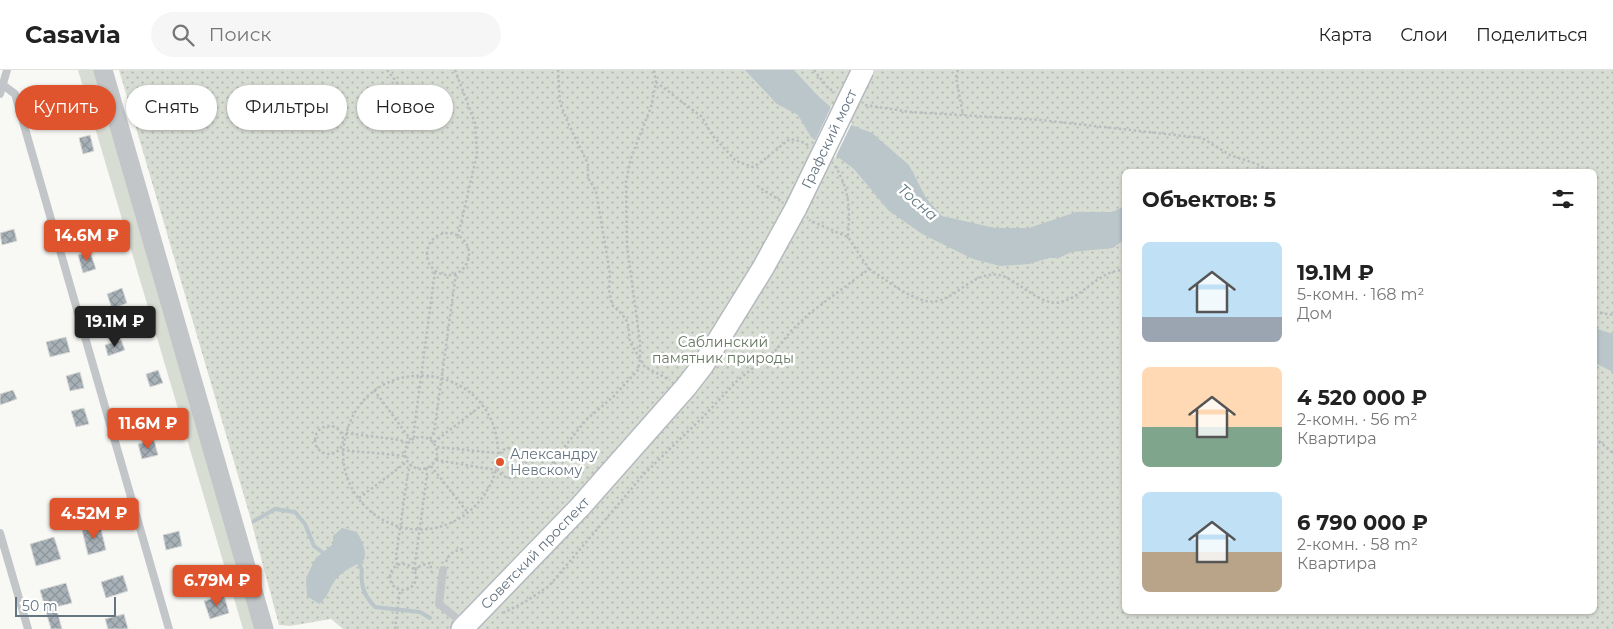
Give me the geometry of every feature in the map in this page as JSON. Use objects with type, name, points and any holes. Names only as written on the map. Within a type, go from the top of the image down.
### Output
[{"type":"main road","name":"Графский мост","points":[[795,210],[862,70]]},
{"type":"main road","name":"Советский проспект","points":[[464,627],[580,507],[692,380],[758,275],[795,210]]},
{"type":"street","points":[[102,70],[264,629]]},
{"type":"lane","points":[[0,94],[1,85],[7,70]]},
{"type":"lane","points":[[1,85],[15,94],[169,629]]},
{"type":"lane","points":[[0,532],[28,629]]},
{"type":"lane","points":[[443,570],[439,604],[464,627]]},
{"type":"path","points":[[387,70],[399,85]]},
{"type":"path","points":[[455,70],[475,124],[477,154],[458,236]]},
{"type":"path","points":[[558,70],[560,103],[568,125],[588,164],[588,178],[596,191],[610,274],[609,290],[612,305],[622,314],[628,324],[630,342],[645,367],[676,383]]},
{"type":"path","points":[[526,466],[548,469],[556,462],[562,450],[586,420],[613,397],[638,370],[640,360],[638,322],[627,246],[626,182],[631,158],[651,107],[656,82],[654,70]]},
{"type":"path","points":[[814,70],[828,88],[835,93]]},
{"type":"path","points":[[958,70],[956,77],[963,115]]},
{"type":"path","points":[[656,82],[702,117],[712,135],[736,162],[753,167],[768,158],[790,139],[803,142],[811,148]]},
{"type":"path","points":[[858,104],[910,112],[1041,120],[1202,138],[1230,155],[1266,169]]},
{"type":"path","points":[[835,167],[845,182],[850,210],[848,237]]},
{"type":"path","points":[[757,186],[795,210],[848,237],[869,269],[911,296],[928,302],[942,300],[986,274],[1001,275],[1040,298],[1059,303],[1073,297],[1102,276],[1122,271]]},
{"type":"path","points":[[449,233],[458,236],[467,243],[469,256],[464,267],[456,273],[447,274],[435,271],[428,257],[431,243],[435,237],[442,234],[449,233]]},
{"type":"path","points":[[499,615],[525,602],[549,586],[644,474],[738,380],[776,350],[791,331],[810,313],[869,269]]},
{"type":"path","points":[[413,439],[435,271]]},
{"type":"path","points":[[430,439],[434,433],[456,273]]},
{"type":"path","points":[[1597,312],[1613,315]]},
{"type":"path","points":[[421,375],[441,378],[460,385],[482,405],[488,414],[495,433],[498,455],[496,468],[488,490],[468,513],[450,524],[430,529],[400,527],[381,519],[358,498],[346,472],[341,450],[343,433],[354,412],[374,390],[396,378],[421,375]]},
{"type":"path","points":[[374,390],[413,439]]},
{"type":"path","points":[[434,442],[482,405]]},
{"type":"path","points":[[406,456],[341,450],[332,454],[322,452],[316,446],[315,437],[320,429],[328,426],[336,427],[343,433],[400,440],[408,443]]},
{"type":"path","points":[[425,437],[434,442],[438,451],[436,460],[431,466],[416,468],[408,461],[406,447],[413,439],[425,437]]},
{"type":"path","points":[[1597,440],[1613,453]]},
{"type":"path","points":[[436,447],[498,455]]},
{"type":"path","points":[[496,468],[501,475],[510,478],[520,475],[526,466],[522,452],[513,447],[503,449],[498,455]]},
{"type":"path","points":[[436,460],[496,468]]},
{"type":"path","points":[[358,498],[408,461]]},
{"type":"path","points":[[398,565],[396,556],[408,472],[411,465]]},
{"type":"path","points":[[431,466],[468,513]]},
{"type":"path","points":[[414,571],[407,564],[398,565],[391,571],[389,576],[392,585],[400,590],[405,590],[413,585],[416,575],[414,571],[427,475],[426,468]]},
{"type":"path","points":[[443,570],[448,555],[455,550],[462,549]]},
{"type":"path","points":[[414,571],[420,566]]},
{"type":"path","points":[[395,629],[400,590]]},
{"type":"green space","points":[[78,70],[97,70],[101,85],[82,85]]},
{"type":"green space","name":"Саблинский памятник природы","points":[[119,70],[1613,70],[1613,629],[343,629],[331,619],[290,626],[279,625],[249,513],[137,130],[217,130],[217,85],[126,85],[126,94]]},
{"type":"green space","points":[[96,130],[114,130],[256,629],[243,629]]},
{"type":"water","name":"Тосна","points":[[745,70],[794,70],[818,96],[851,125],[872,133],[909,165],[926,198],[942,216],[995,228],[1029,228],[1076,212],[1112,212],[1122,207],[1122,241],[1113,248],[1071,252],[1059,258],[1049,258],[1029,264],[1000,266],[973,259],[922,234],[888,210],[854,169],[811,137],[798,115],[777,104]]},
{"type":"water","points":[[1597,329],[1613,334],[1613,372],[1597,364]]},
{"type":"water","points":[[342,528],[357,532],[364,549],[364,560],[340,575],[326,597],[319,604],[307,596],[306,578],[315,559],[333,544],[333,536]]},
{"type":"pier","points":[[832,105],[852,123],[835,158],[814,143]]},
{"type":"building","points":[[90,135],[94,151],[83,154],[79,138]]},
{"type":"building","points":[[14,229],[17,241],[2,245],[0,233]]},
{"type":"building","points":[[90,252],[96,269],[83,273],[78,255]]},
{"type":"building","points":[[122,288],[127,303],[112,309],[107,294]]},
{"type":"building","points":[[66,337],[70,352],[50,357],[46,342]]},
{"type":"building","points":[[121,340],[125,350],[108,356],[105,345]]},
{"type":"building","points":[[158,370],[163,383],[150,387],[146,374]]},
{"type":"building","points":[[80,372],[84,388],[70,391],[66,376]]},
{"type":"building","points":[[13,390],[17,399],[0,405],[0,394]]},
{"type":"building","points":[[84,408],[89,424],[76,427],[71,411]]},
{"type":"building","points":[[154,440],[158,455],[142,459],[138,444]]},
{"type":"building","points":[[100,525],[106,550],[88,555],[82,530]]},
{"type":"building","points":[[179,531],[182,546],[166,550],[163,535]]},
{"type":"building","points":[[54,537],[61,559],[36,566],[30,544]]},
{"type":"building","points":[[123,575],[128,591],[106,598],[101,582]]},
{"type":"building","points":[[66,583],[72,603],[56,607],[62,629],[51,629],[40,590]]},
{"type":"building","points":[[224,595],[229,613],[210,619],[204,601]]},
{"type":"building","points":[[124,614],[128,629],[108,629],[105,619]]},
{"type":"waterway","points":[[254,521],[275,509],[295,512],[305,524],[314,546],[326,555]]},
{"type":"waterway","points":[[357,560],[362,569],[363,589],[375,607],[420,612],[430,618]]},
{"type":"place","name":"Александру Невскому","points":[[500,462]]}]
